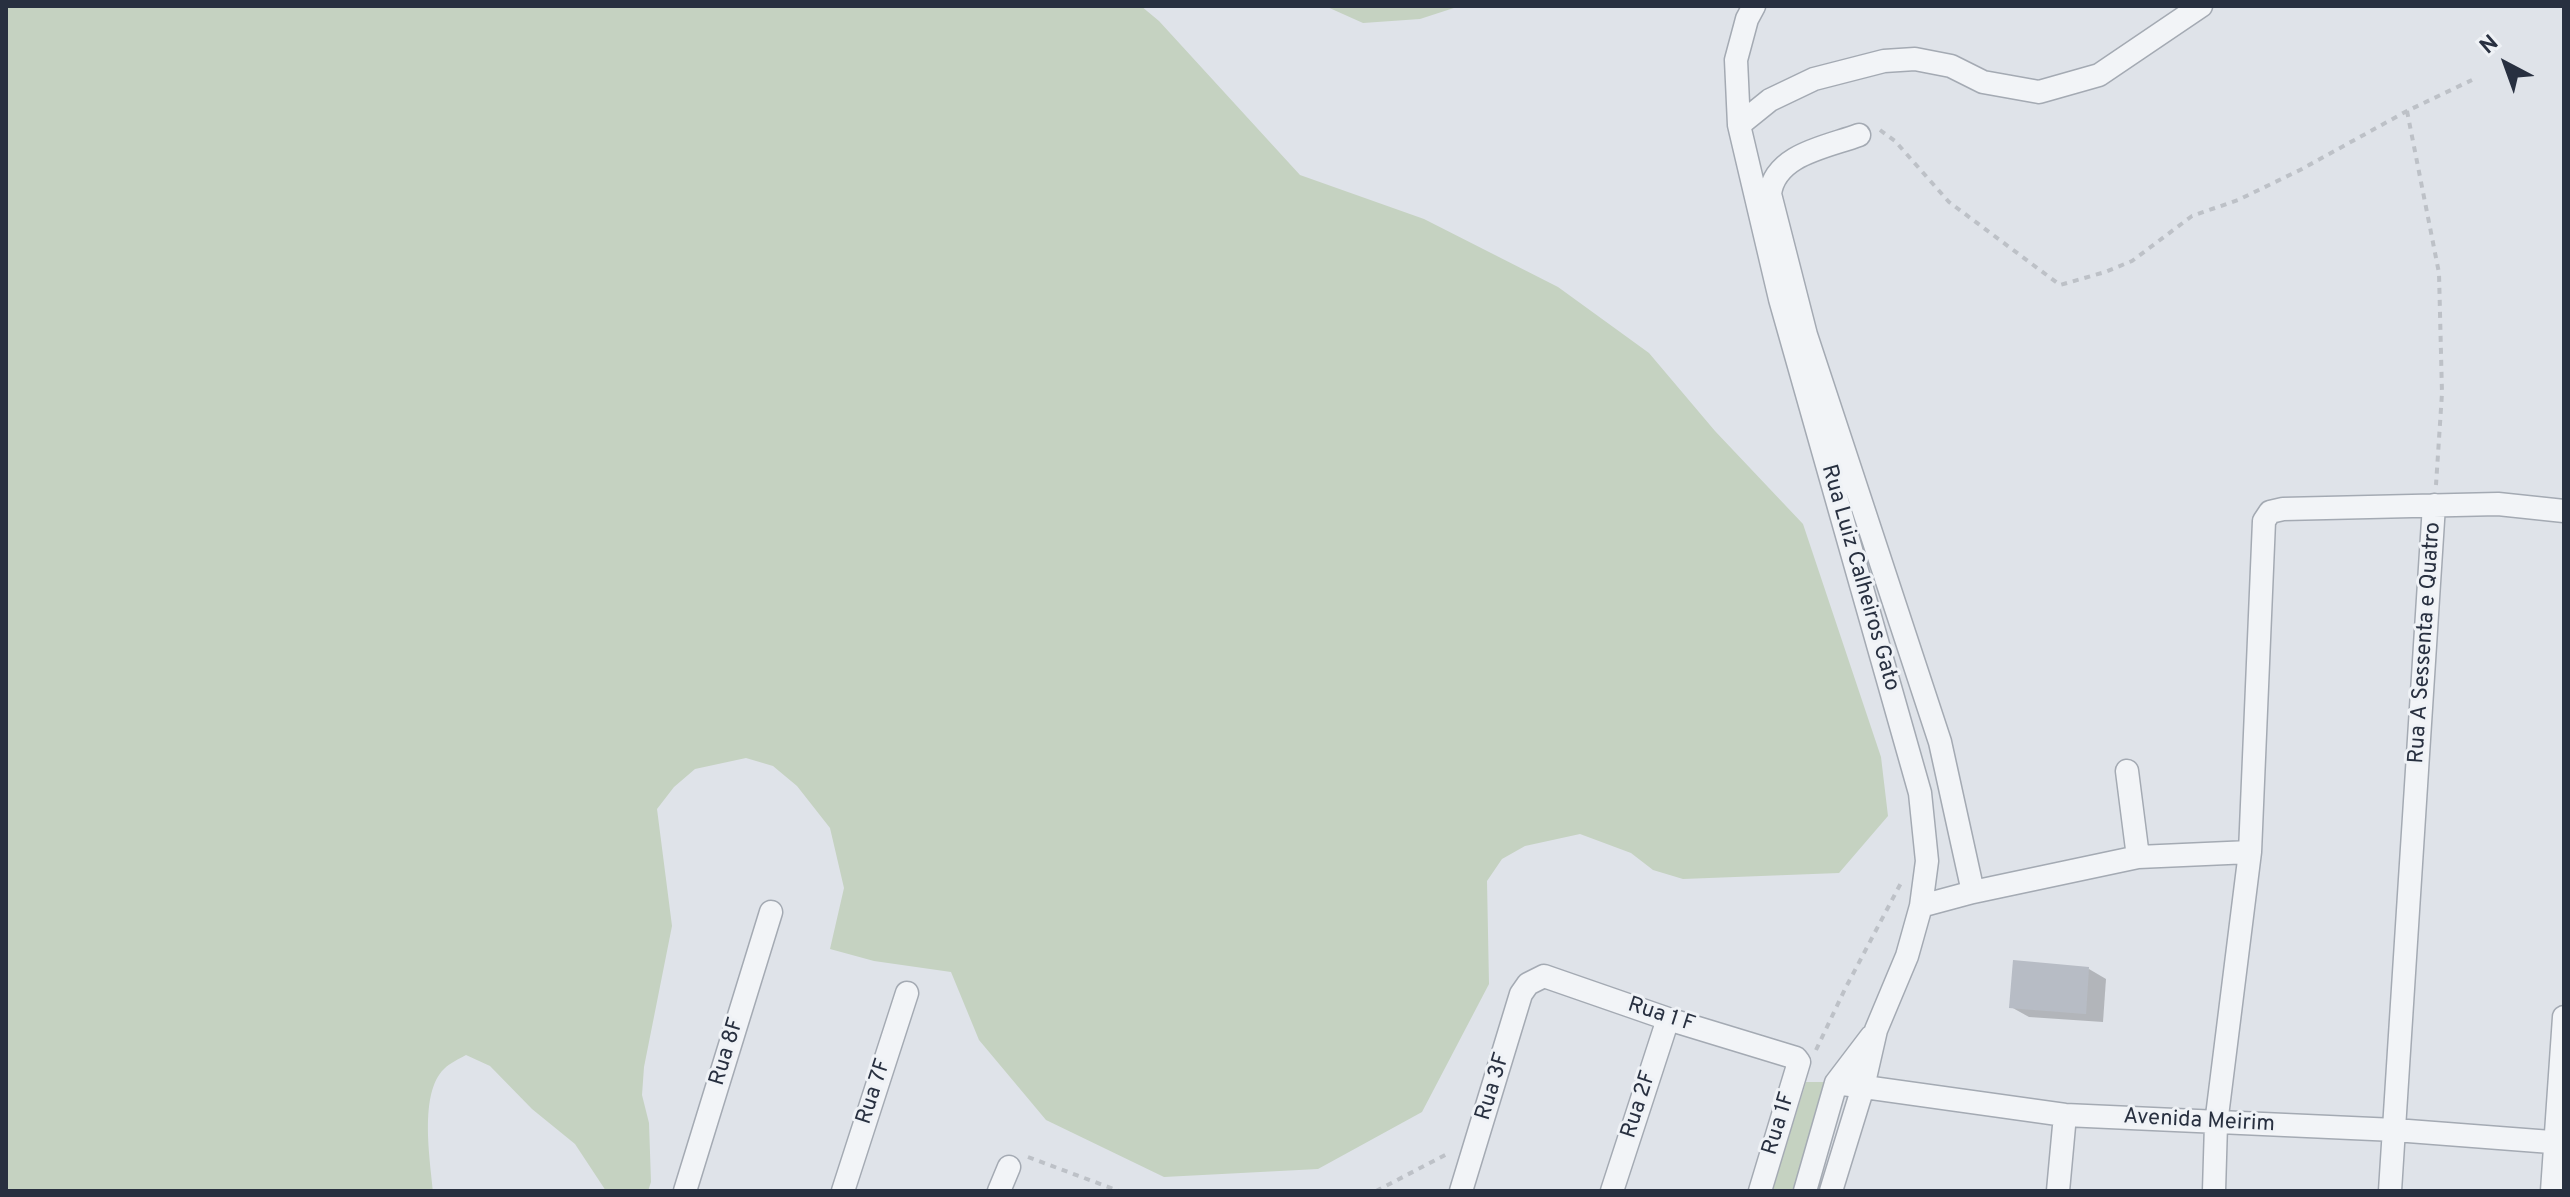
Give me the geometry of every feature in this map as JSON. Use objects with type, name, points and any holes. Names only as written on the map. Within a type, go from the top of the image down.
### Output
[{"type":"street","name":"Rua Luiz Calheiros Gato","points":[[1754,6],[1747,19],[1736,60],[1739,125],[1780,299],[1920,793],[1927,861],[1907,956],[1876,1030],[1863,1087],[1831,1191]]},
{"type":"street","points":[[1739,125],[1770,100],[1814,79],[1884,61],[1915,59],[1951,66],[1983,82],[2039,92],[2099,75],[2201,6]]},
{"type":"street","points":[[1859,135],[1789,161],[1772,181],[1770,194],[1806,335],[1940,742],[1973,892]]},
{"type":"street","points":[[2434,505],[2498,504],[2564,511]]},
{"type":"street","name":"Rua A Sessenta e Quatro","points":[[2214,1191],[2216,1124],[2250,852],[2264,521],[2270,512],[2283,509],[2434,505],[2390,1191]]},
{"type":"street","points":[[2127,771],[2138,857]]},
{"type":"street","points":[[1922,896],[1973,892],[2138,857],[2250,852]]},
{"type":"street","name":"Rua 8F","points":[[685,1191],[771,912]]},
{"type":"street","name":"Rua 1 F","points":[[1528,984],[1544,976],[1668,1019],[1804,1059]]},
{"type":"street","name":"Rua 3F","points":[[1461,1191],[1521,994],[1528,984]]},
{"type":"street","name":"Rua 7F","points":[[843,1191],[907,993]]},
{"type":"street","points":[[2552,1191],[2559,1143],[2564,1017]]},
{"type":"street","name":"Rua 2F","points":[[1612,1191],[1668,1019]]},
{"type":"street","name":"Rua Luiz Calheiros Gato","points":[[1836,1083],[1876,1030]]},
{"type":"street","name":"Rua 1F","points":[[1760,1191],[1799,1062],[1804,1059]]},
{"type":"street","points":[[1805,1191],[1836,1083]]},
{"type":"street","name":"Avenida Meirim","points":[[1836,1083],[2065,1115],[2395,1130],[2559,1143]]},
{"type":"street","points":[[2058,1191],[2065,1115]]},
{"type":"street","points":[[999,1191],[1009,1167]]},
{"type":"path","points":[[1859,135],[1873,129],[1882,130],[1949,202],[2060,285],[2132,261],[2192,216],[2238,200],[2300,170],[2407,111],[2472,80]]},
{"type":"path","points":[[2407,111],[2439,273],[2442,393],[2434,505]]},
{"type":"path","points":[[1804,1059],[1901,880],[1922,896]]},
{"type":"path","points":[[1376,1191],[1479,1137]]},
{"type":"path","points":[[1009,1167],[1026,1157],[1119,1191]]},
{"type":"green space","points":[[6,6],[1141,6],[1159,21],[1300,175],[1424,219],[1558,287],[1649,353],[1715,431],[1803,524],[1881,757],[1888,816],[1839,873],[1683,879],[1653,870],[1631,853],[1580,834],[1525,846],[1502,859],[1487,881],[1489,984],[1422,1112],[1318,1169],[1164,1177],[1046,1120],[979,1040],[951,972],[874,961],[830,949],[844,888],[830,828],[797,786],[773,766],[746,758],[695,769],[674,787],[657,809],[672,926],[644,1067],[642,1095],[649,1123],[651,1182],[648,1191],[606,1191],[575,1144],[532,1109],[490,1066],[466,1055],[444,1069],[431,1094],[428,1127],[433,1191],[6,1191]]},
{"type":"green space","points":[[1325,6],[1460,6],[1420,19],[1363,23]]},
{"type":"green space","points":[[1806,1082],[1824,1082],[1798,1191],[1772,1191]]},
{"type":"building","points":[[2013,960],[2089,967],[2086,1014],[2009,1008]]}]
